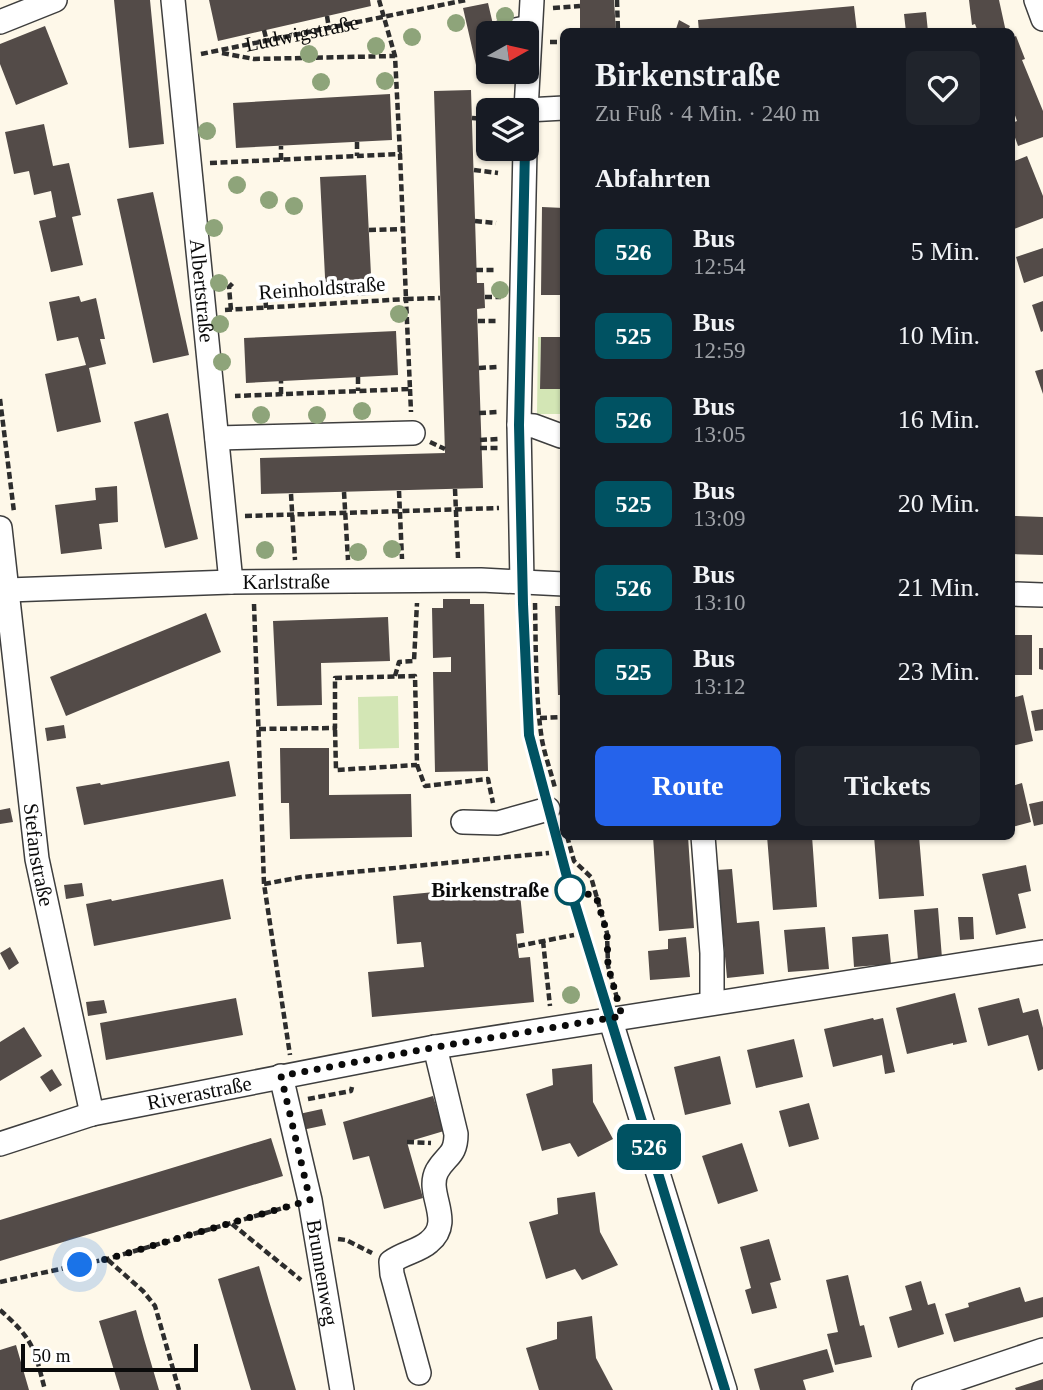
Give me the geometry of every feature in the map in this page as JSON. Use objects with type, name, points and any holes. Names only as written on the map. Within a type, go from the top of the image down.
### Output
[{"type":"street","points":[[0,22],[55,0]]},
{"type":"street","name":"Albertstraße","points":[[173,0],[225,517],[242,582]]},
{"type":"street","points":[[1036,0],[1043,19]]},
{"type":"street","points":[[524,21],[539,4]]},
{"type":"street","points":[[539,109],[560,108]]},
{"type":"street","points":[[524,161],[511,432],[528,583]]},
{"type":"street","points":[[511,432],[534,426],[560,436]]},
{"type":"street","points":[[217,438],[413,433]]},
{"type":"street","name":"Stefanstraße","points":[[8,525],[4,591],[37,859],[92,1114]]},
{"type":"street","name":"Karlstraße","points":[[4,591],[242,582],[481,580],[560,584]]},
{"type":"street","points":[[1015,594],[1043,595]]},
{"type":"street","points":[[463,822],[498,823],[553,804]]},
{"type":"street","points":[[703,840],[712,953],[712,1003]]},
{"type":"street","points":[[724,1390],[616,1017],[1043,952]]},
{"type":"street","name":"Riverastraße","points":[[0,1144],[92,1114],[436,1047],[616,1017]]},
{"type":"street","points":[[419,1373],[391,1262],[429,1242],[440,1227],[441,1212],[433,1185],[438,1170],[451,1156],[456,1144],[456,1134],[436,1047]]},
{"type":"street","name":"Brunnenweg","points":[[287,1075],[342,1390]]},
{"type":"street","points":[[924,1390],[1043,1350]]},
{"type":"path","points":[[379,0],[395,56],[406,299],[440,298]]},
{"type":"path","name":"Ludwigstraße","points":[[179,58],[464,0]]},
{"type":"path","points":[[617,0],[618,28]]},
{"type":"path","points":[[539,4],[580,6]]},
{"type":"path","points":[[327,16],[329,29]]},
{"type":"path","points":[[264,30],[267,42]]},
{"type":"path","points":[[218,52],[254,59],[395,56]]},
{"type":"path","points":[[472,118],[476,118]]},
{"type":"path","points":[[357,142],[357,156]]},
{"type":"path","points":[[281,146],[281,160]]},
{"type":"path","points":[[190,164],[400,154]]},
{"type":"path","points":[[474,170],[498,173]]},
{"type":"path","points":[[475,221],[496,223]]},
{"type":"path","points":[[369,230],[403,229]]},
{"type":"path","points":[[477,270],[496,270]]},
{"type":"path","points":[[231,310],[229,287],[233,283]]},
{"type":"path","points":[[265,292],[266,308]]},
{"type":"path","points":[[485,297],[496,297]]},
{"type":"path","name":"Reinholdstraße","points":[[204,312],[406,299],[410,389],[213,397]]},
{"type":"path","points":[[478,321],[496,321]]},
{"type":"path","points":[[480,368],[497,367]]},
{"type":"path","points":[[358,377],[358,391]]},
{"type":"path","points":[[281,381],[281,394]]},
{"type":"path","points":[[0,399],[8,525]]},
{"type":"path","points":[[479,413],[486,412]]},
{"type":"path","points":[[480,440],[511,432]]},
{"type":"path","points":[[480,448],[503,448]]},
{"type":"path","points":[[455,489],[458,558]]},
{"type":"path","points":[[399,491],[402,560]]},
{"type":"path","points":[[344,492],[348,561]]},
{"type":"path","points":[[291,494],[295,561]]},
{"type":"path","points":[[225,517],[503,508]]},
{"type":"path","points":[[242,582],[259,729],[264,884],[287,1075]]},
{"type":"path","points":[[528,583],[540,718],[553,804]]},
{"type":"path","points":[[395,676],[399,662],[414,661],[417,592]]},
{"type":"path","points":[[417,765],[336,769],[335,678],[415,676],[417,765],[425,786],[488,779],[498,823]]},
{"type":"path","points":[[540,718],[560,717]]},
{"type":"path","points":[[259,729],[335,728]]},
{"type":"path","points":[[568,840],[574,861],[591,877],[607,933],[608,966],[616,1017]]},
{"type":"path","points":[[264,884],[302,877],[549,853]]},
{"type":"path","points":[[518,946],[574,935]]},
{"type":"path","points":[[543,941],[552,1018]]},
{"type":"path","points":[[0,1282],[107,1259],[310,1200]]},
{"type":"path","points":[[231,1223],[327,1301]]},
{"type":"path","points":[[316,1237],[346,1240],[391,1262]]},
{"type":"path","points":[[107,1259],[143,1291],[155,1306],[179,1390]]},
{"type":"path","points":[[0,1310],[21,1328],[33,1346],[45,1390]]},
{"type":"green space","points":[[538,337],[541,337],[540,389],[560,389],[560,414],[537,414]]},
{"type":"green space","points":[[398,696],[399,748],[359,749],[358,697]]},
{"type":"building","points":[[114,0],[150,0],[164,144],[129,148]]},
{"type":"building","points":[[209,0],[370,0],[371,6],[218,41]]},
{"type":"building","points":[[580,0],[614,0],[616,28],[580,28]]},
{"type":"building","points":[[969,0],[999,0],[1005,28],[976,28],[975,24],[972,25]]},
{"type":"building","points":[[488,3],[492,21],[476,21],[476,65],[463,8]]},
{"type":"building","points":[[854,6],[857,28],[699,28],[698,20]]},
{"type":"building","points":[[926,12],[928,28],[906,28],[904,14]]},
{"type":"building","points":[[679,20],[690,26],[689,28],[676,28]]},
{"type":"building","points":[[45,26],[68,84],[16,105],[0,64],[0,44]]},
{"type":"building","points":[[1015,36],[1043,111],[1043,137],[1018,146],[1015,138]]},
{"type":"building","points":[[471,90],[477,283],[484,283],[485,308],[477,309],[483,488],[261,494],[260,458],[445,453],[434,91]]},
{"type":"building","points":[[390,94],[392,140],[236,148],[233,103]]},
{"type":"building","points":[[44,124],[53,166],[69,163],[81,215],[72,217],[83,265],[51,272],[39,221],[56,217],[51,191],[34,195],[29,171],[14,174],[5,132]]},
{"type":"building","points":[[1027,156],[1043,196],[1043,218],[1015,229],[1015,161]]},
{"type":"building","points":[[366,175],[372,295],[326,297],[320,177]]},
{"type":"building","points":[[153,192],[189,355],[153,363],[117,199]]},
{"type":"building","points":[[542,207],[560,208],[560,295],[541,295]]},
{"type":"building","points":[[1043,248],[1043,276],[1024,283],[1016,257]]},
{"type":"building","points":[[79,296],[81,302],[96,298],[105,339],[100,339],[106,364],[89,368],[101,422],[57,432],[45,374],[86,365],[78,337],[57,341],[49,302]]},
{"type":"building","points":[[1043,301],[1043,331],[1041,332],[1032,305]]},
{"type":"building","points":[[396,331],[398,375],[246,383],[244,338]]},
{"type":"building","points":[[541,337],[560,337],[560,389],[540,389]]},
{"type":"building","points":[[1043,369],[1043,394],[1035,371]]},
{"type":"building","points":[[168,413],[198,539],[165,548],[134,422]]},
{"type":"building","points":[[117,486],[118,522],[99,524],[102,549],[61,554],[55,505],[96,500],[95,488]]},
{"type":"building","points":[[1015,516],[1043,517],[1043,555],[1015,554]]},
{"type":"building","points":[[443,599],[470,599],[470,604],[484,604],[488,771],[435,772],[433,672],[451,672],[451,657],[433,658],[432,608],[443,608]]},
{"type":"building","points":[[555,606],[560,606],[558,695]]},
{"type":"building","points":[[206,613],[221,652],[66,716],[50,677]]},
{"type":"building","points":[[388,617],[390,661],[321,663],[322,705],[277,706],[273,621]]},
{"type":"building","points":[[1015,635],[1032,635],[1032,675],[1015,675]]},
{"type":"building","points":[[1039,648],[1043,648],[1043,670],[1039,669]]},
{"type":"building","points":[[1023,695],[1033,741],[1015,745],[1015,697]]},
{"type":"building","points":[[1043,709],[1043,730],[1035,731],[1031,711]]},
{"type":"building","points":[[64,725],[66,738],[47,741],[45,728]]},
{"type":"building","points":[[280,748],[329,748],[329,795],[411,794],[412,837],[290,839],[289,803],[281,803]]},
{"type":"building","points":[[229,761],[236,796],[84,825],[76,787],[101,785]]},
{"type":"building","points":[[1022,783],[1031,822],[1015,826],[1015,785]]},
{"type":"building","points":[[1043,801],[1043,824],[1034,826],[1029,804]]},
{"type":"building","points":[[10,808],[13,822],[0,824],[0,810]]},
{"type":"building","points":[[653,840],[688,840],[694,928],[659,931]]},
{"type":"building","points":[[767,840],[812,840],[817,907],[773,910]]},
{"type":"building","points":[[874,840],[919,840],[924,896],[879,899]]},
{"type":"building","points":[[1026,865],[1031,891],[1018,894],[1026,928],[996,935],[982,874]]},
{"type":"building","points":[[732,869],[737,923],[759,921],[764,974],[727,978],[717,870]]},
{"type":"building","points":[[223,879],[231,919],[94,946],[86,904]]},
{"type":"building","points":[[82,883],[84,896],[66,899],[64,885]]},
{"type":"building","points":[[519,884],[524,933],[516,934],[519,958],[530,957],[534,1002],[372,1017],[368,972],[424,967],[421,942],[397,944],[393,896]]},
{"type":"building","points":[[938,908],[942,958],[918,960],[914,910]]},
{"type":"building","points":[[958,917],[973,917],[974,939],[960,940]]},
{"type":"building","points":[[825,927],[829,969],[788,972],[784,930]]},
{"type":"building","points":[[888,934],[891,964],[854,967],[852,937]]},
{"type":"building","points":[[686,937],[690,977],[650,980],[648,951],[668,949],[668,939]]},
{"type":"building","points":[[10,947],[19,963],[9,970],[0,953]]},
{"type":"building","points":[[955,993],[967,1042],[907,1054],[896,1008]]},
{"type":"building","points":[[236,998],[243,1035],[106,1060],[100,1023]]},
{"type":"building","points":[[1019,998],[1023,1013],[1038,1009],[1043,1028],[1043,1069],[1038,1071],[1028,1035],[988,1046],[978,1008]]},
{"type":"building","points":[[104,1000],[107,1013],[88,1016],[86,1002]]},
{"type":"building","points":[[883,1018],[895,1072],[885,1074],[882,1055],[833,1067],[824,1029]]},
{"type":"building","points":[[24,1027],[42,1056],[0,1081],[0,1042]]},
{"type":"building","points":[[794,1039],[803,1077],[756,1088],[747,1050]]},
{"type":"building","points":[[720,1056],[731,1104],[685,1115],[674,1067]]},
{"type":"building","points":[[592,1064],[593,1102],[613,1139],[578,1157],[570,1143],[542,1151],[526,1094],[553,1085],[552,1069]]},
{"type":"building","points":[[52,1069],[62,1085],[50,1092],[40,1077]]},
{"type":"building","points":[[433,1096],[444,1131],[407,1142],[423,1198],[384,1209],[369,1156],[353,1160],[343,1122]]},
{"type":"building","points":[[809,1103],[819,1139],[789,1147],[779,1111]]},
{"type":"building","points":[[322,1109],[326,1125],[302,1130],[299,1114]]},
{"type":"building","points":[[271,1138],[283,1176],[0,1261],[0,1220]]},
{"type":"building","points":[[742,1143],[758,1191],[718,1204],[702,1156]]},
{"type":"building","points":[[595,1192],[600,1232],[618,1265],[582,1280],[575,1269],[546,1279],[529,1222],[558,1214],[557,1198]]},
{"type":"building","points":[[769,1239],[781,1280],[770,1283],[777,1308],[752,1314],[745,1290],[751,1288],[740,1247]]},
{"type":"building","points":[[259,1266],[296,1390],[251,1390],[236,1340],[218,1279]]},
{"type":"building","points":[[848,1275],[860,1326],[864,1325],[872,1357],[835,1365],[827,1334],[838,1332],[826,1280]]},
{"type":"building","points":[[921,1281],[928,1305],[935,1303],[944,1334],[898,1348],[889,1317],[912,1310],[905,1286]]},
{"type":"building","points":[[1020,1287],[1025,1302],[1043,1297],[1043,1317],[954,1342],[945,1314],[969,1307],[968,1303]]},
{"type":"building","points":[[136,1310],[159,1390],[120,1390],[99,1321]]},
{"type":"building","points":[[592,1316],[596,1358],[613,1390],[539,1390],[526,1348],[557,1339],[557,1322]]},
{"type":"building","points":[[16,1345],[29,1390],[0,1390],[0,1350]]},
{"type":"building","points":[[827,1349],[834,1372],[803,1380],[806,1390],[760,1390],[754,1369]]},
{"type":"building","points":[[1043,1379],[1043,1390],[1015,1388]]},
{"type":"bus line","name":"526","points":[[525,161],[519,425],[529,735],[570,888],[725,1390]]},
{"type":"place","name":"Birkenstraße","points":[[570,890]]},
{"type":"route","points":[[80,1265],[310,1200],[281,1076],[622,1016],[608,966],[607,933],[596,896],[570,890]]}]
